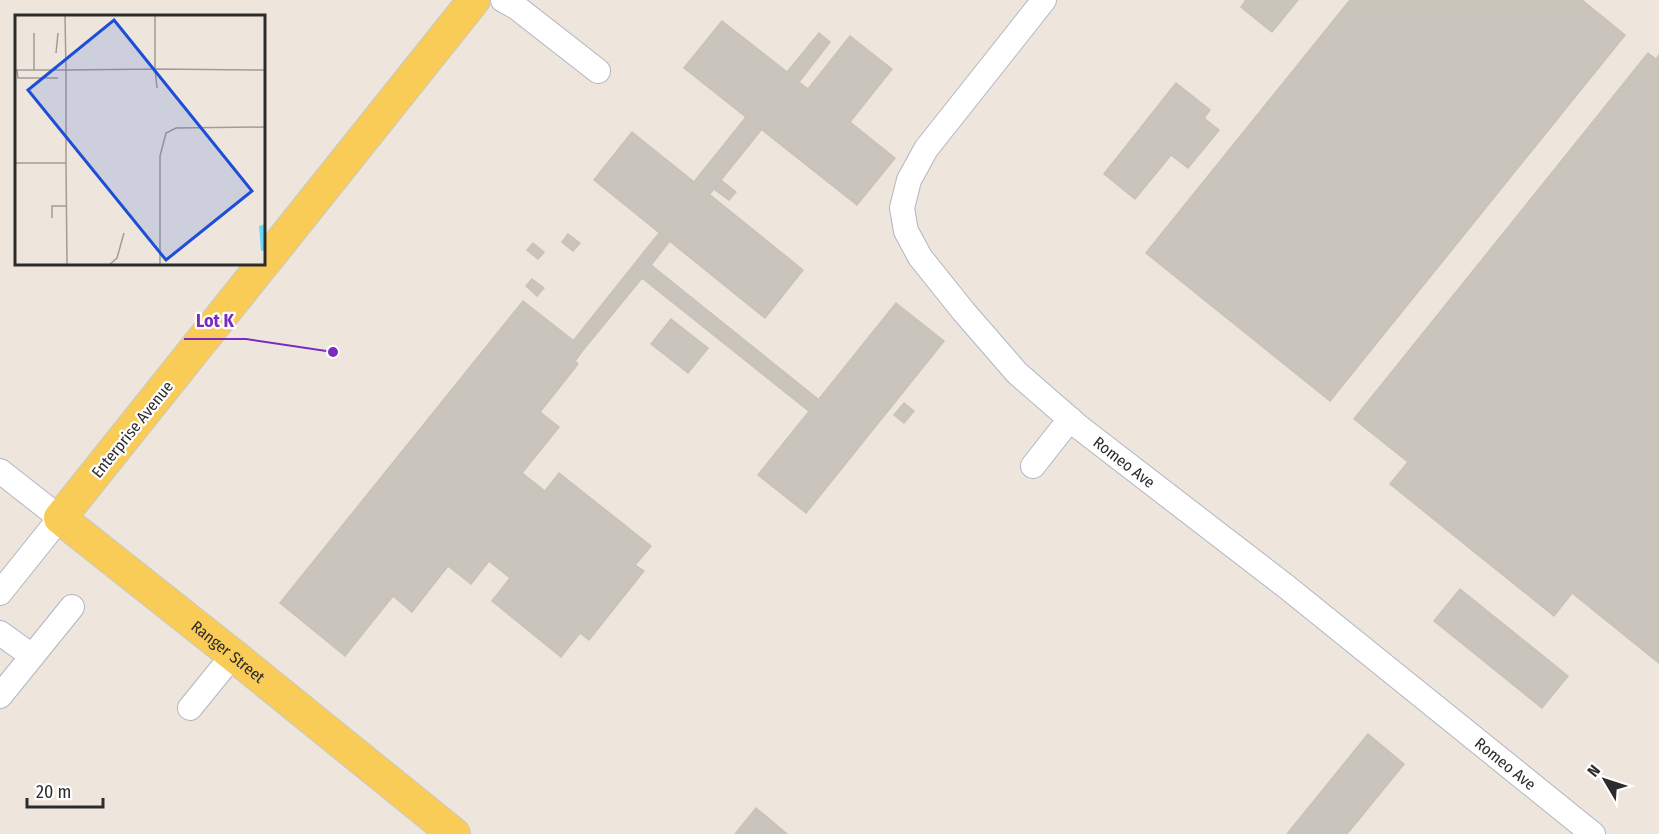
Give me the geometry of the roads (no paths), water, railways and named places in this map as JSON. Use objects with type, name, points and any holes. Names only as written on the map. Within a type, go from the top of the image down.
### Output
[{"type":"main road","name":"Enterprise Avenue","points":[[266,260],[474,0]]},
{"type":"main road","name":"Enterprise Avenue","points":[[60,518],[262,266]]},
{"type":"main road","name":"Ranger Street","points":[[60,518],[454,834]]},
{"type":"street","points":[[503,0],[516,7],[598,71]]},
{"type":"street","name":"Romeo Ave","points":[[1044,0],[926,148],[909,180],[902,208],[906,231],[920,257],[1017,373],[1070,419],[1288,588],[1593,834]]},
{"type":"street","points":[[1033,466],[1070,419]]},
{"type":"street","name":"Ranger Street","points":[[0,471],[60,518]]},
{"type":"street","name":"Enterprise Avenue","points":[[0,593],[60,518]]},
{"type":"street","points":[[0,696],[72,607]]},
{"type":"street","points":[[0,633],[32,656]]},
{"type":"street","points":[[190,708],[233,655]]},
{"type":"place","name":"Lot K","points":[[333,352]]}]
